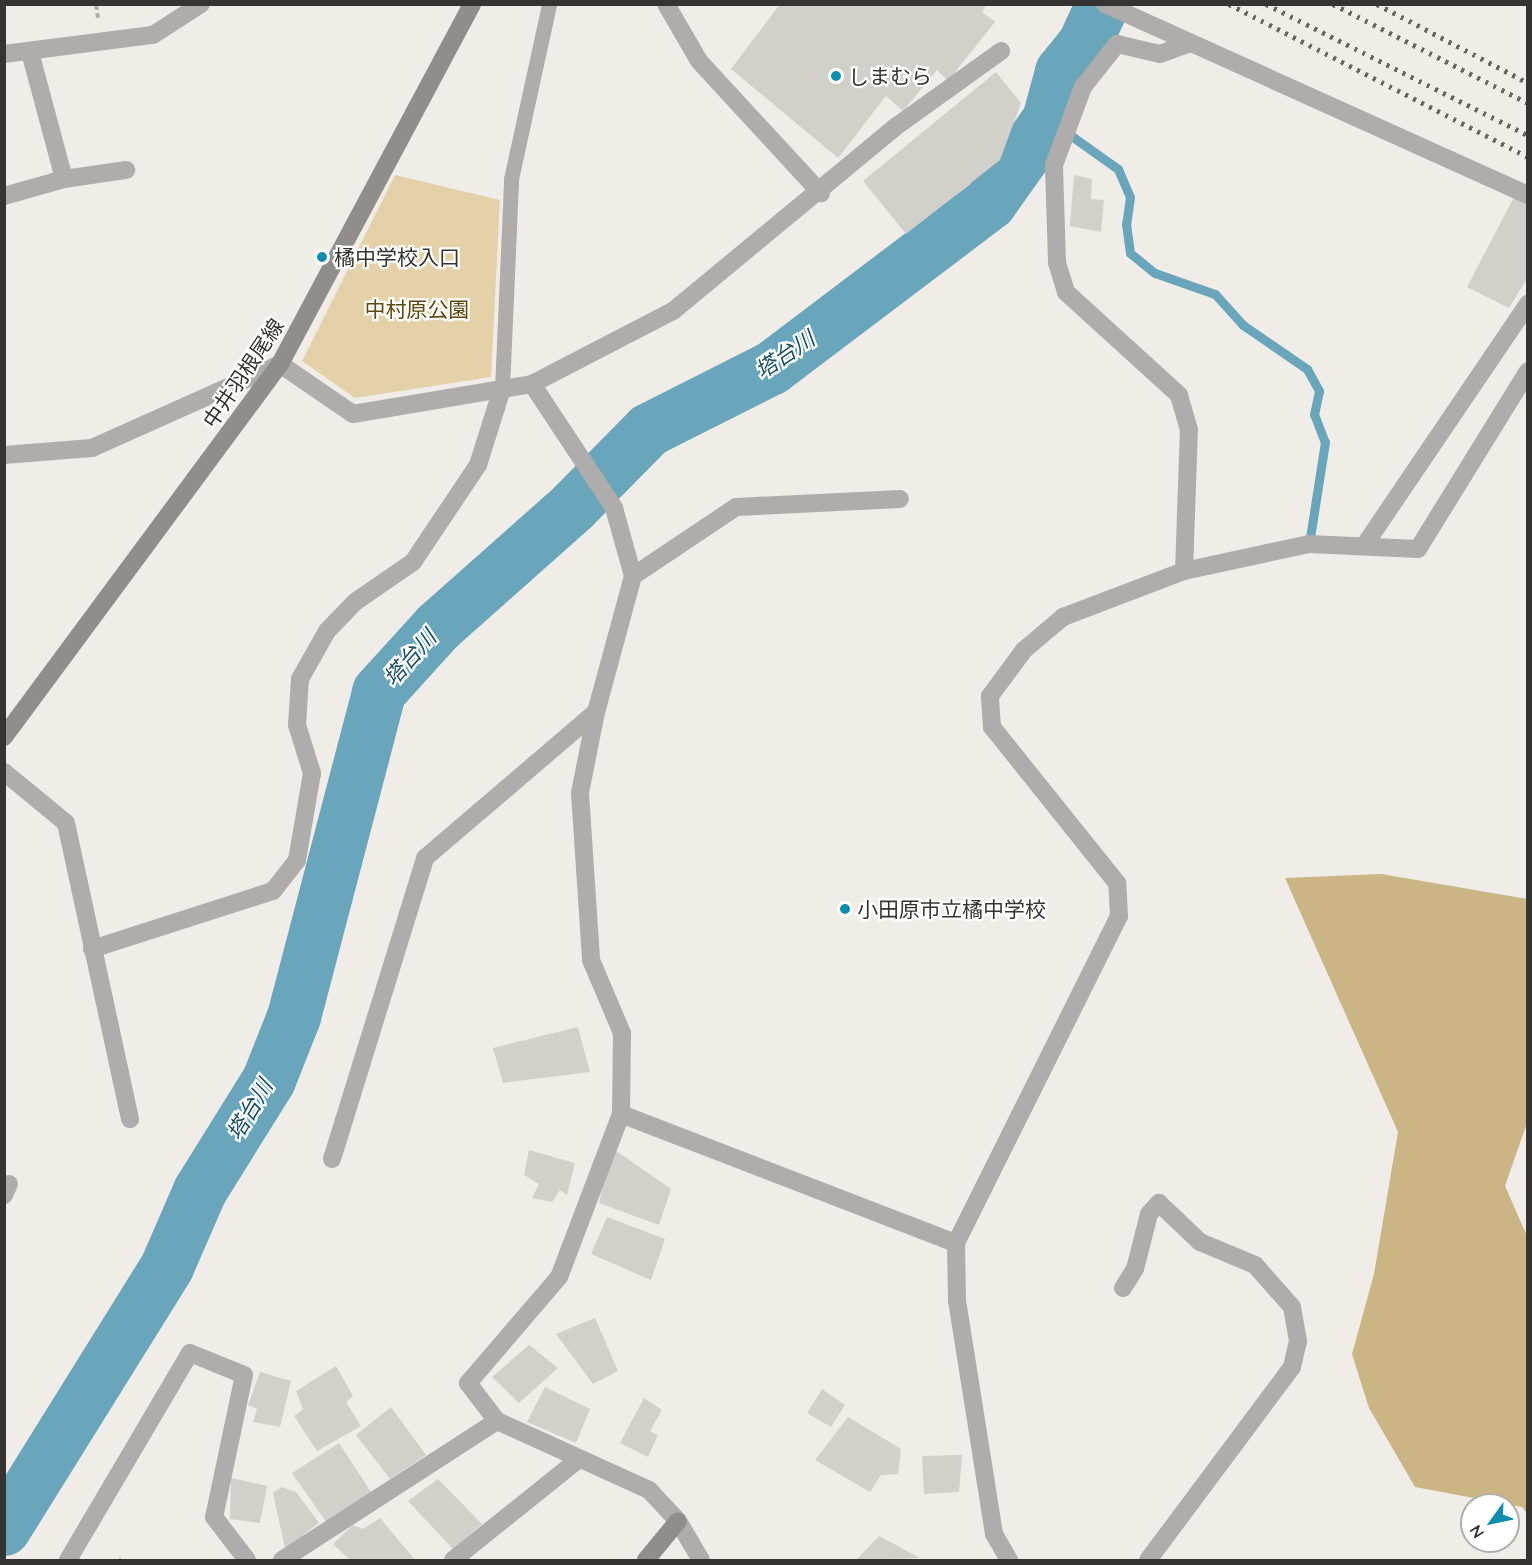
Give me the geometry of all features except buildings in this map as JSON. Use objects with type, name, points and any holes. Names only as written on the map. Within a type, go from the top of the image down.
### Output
[{"type":"main road","name":"中井羽根尾線","points":[[4,737],[280,364],[472,4]]},
{"type":"main road","points":[[646,1560],[678,1521]]},
{"type":"street","points":[[4,54],[153,35],[201,4]]},
{"type":"street","points":[[666,4],[699,60],[821,193]]},
{"type":"street","points":[[1105,4],[1188,44],[1527,195]]},
{"type":"street","points":[[1184,571],[1189,430],[1179,395],[1066,292],[1057,262],[1054,165],[1083,87],[1117,44],[1160,54],[1188,44]]},
{"type":"street","points":[[4,455],[92,448],[280,364],[353,414],[532,384],[673,310],[821,193],[894,128],[1001,51]]},
{"type":"street","points":[[30,52],[64,179]]},
{"type":"street","points":[[4,196],[64,179],[126,170]]},
{"type":"street","points":[[1366,543],[1527,304]]},
{"type":"street","points":[[1010,1560],[994,1534],[957,1300],[956,1243],[1119,916],[1117,883],[992,727],[990,696],[1024,650],[1063,617],[1184,571],[1310,544],[1366,543],[1418,549],[1527,371]]},
{"type":"street","points":[[532,384],[614,508],[633,576],[596,712],[580,793],[591,960],[622,1033],[621,1114],[559,1277],[468,1383],[497,1421],[649,1490],[678,1521],[701,1560]]},
{"type":"street","points":[[92,949],[273,891],[297,860],[312,773],[297,725],[300,679],[327,631],[355,602],[413,562],[478,465],[502,389]]},
{"type":"street","points":[[633,576],[736,507],[900,499]]},
{"type":"street","points":[[332,1159],[425,858],[596,712]]},
{"type":"street","points":[[4,772],[66,823],[130,1119]]},
{"type":"street","points":[[621,1114],[956,1243]]},
{"type":"street","points":[[1123,1288],[1134,1269],[1149,1214],[1159,1203],[1200,1242],[1255,1265],[1292,1307],[1298,1341],[1292,1367],[1148,1560]]},
{"type":"street","points":[[68,1560],[190,1353],[244,1375],[214,1517],[247,1560]]},
{"type":"street","points":[[282,1560],[497,1421]]},
{"type":"street","points":[[453,1560],[579,1459]]},
{"type":"lane","points":[[502,389],[511,179],[549,4]]},
{"type":"green space","name":"中村原公園","points":[[395,175],[500,200],[491,377],[355,398],[302,361]]},
{"type":"shaded area","points":[[1381,874],[1527,899],[1527,1123],[1505,1186],[1527,1236],[1527,1513],[1520,1507],[1520,1493],[1460,1493],[1460,1495],[1415,1487],[1369,1408],[1352,1354],[1374,1274],[1398,1132],[1285,878]]},
{"type":"waterway","name":"塔台川","points":[[4,1529],[167,1267],[200,1191],[269,1080],[294,1017],[379,692],[438,627],[573,507],[649,430],[772,368],[990,203],[1049,120],[1062,72],[1084,45],[1103,4]]},
{"type":"waterway","points":[[1049,120],[1118,169],[1130,197],[1126,224],[1130,253],[1155,273],[1215,294],[1243,325],[1307,369],[1319,391],[1314,414],[1325,442],[1309,544]]},
{"type":"railway","points":[[1229,4],[1528,157]]},
{"type":"railway","points":[[1266,4],[1528,135]]},
{"type":"railway","points":[[1333,4],[1528,103]]},
{"type":"railway","points":[[1377,4],[1528,83]]},
{"type":"place","name":"しまむら","points":[[836,76]]},
{"type":"place","name":"橘中学校入口","points":[[322,257]]},
{"type":"place","name":"小田原市立橘中学校","points":[[845,909]]}]
